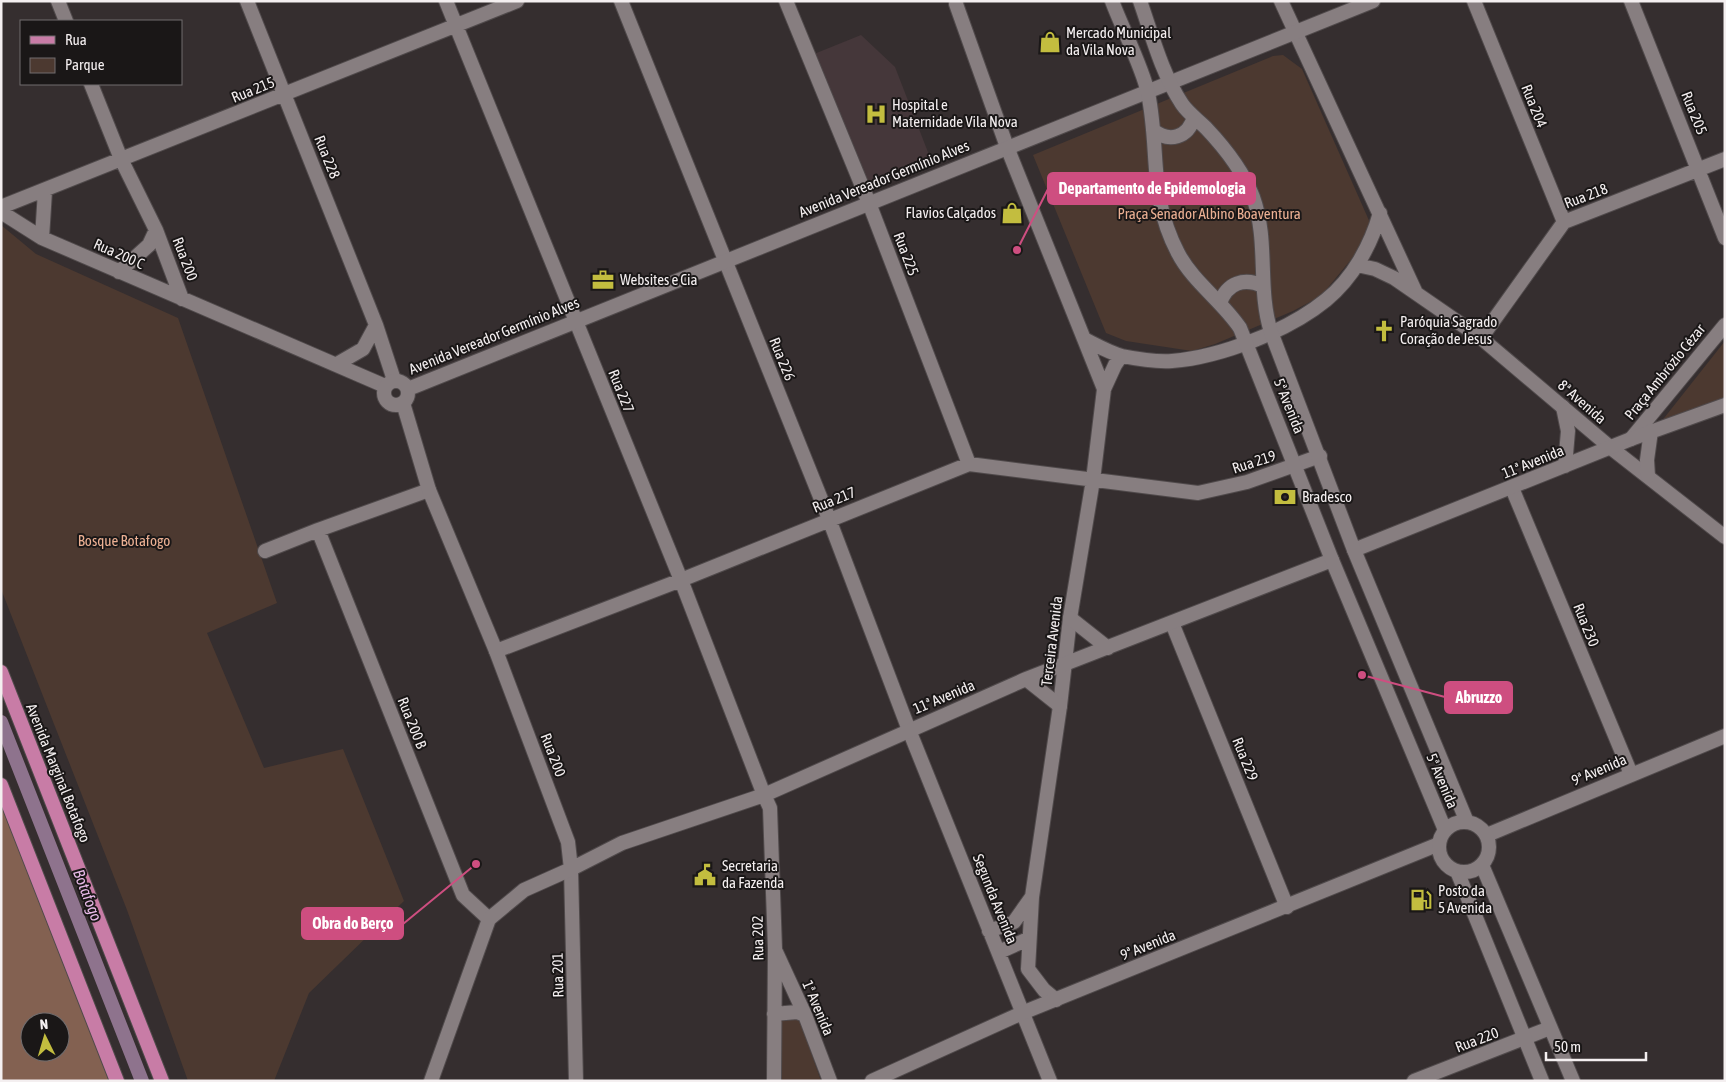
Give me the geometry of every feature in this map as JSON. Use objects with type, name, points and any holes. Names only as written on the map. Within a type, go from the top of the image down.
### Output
[{"type":"main road","name":"Avenida Marginal Botafogo","points":[[1,672],[162,1081]]},
{"type":"main road","points":[[1,785],[117,1081]]},
{"type":"street","points":[[58,1],[66,20]]},
{"type":"street","name":"Rua 228","points":[[246,1],[376,325],[390,383]]},
{"type":"street","name":"Rua 227","points":[[446,1],[681,580],[764,795]]},
{"type":"street","name":"Rua 215","points":[[1,207],[517,1]]},
{"type":"street","name":"Rua 226","points":[[621,1],[829,519],[909,730]]},
{"type":"street","name":"Rua 225","points":[[786,1],[869,203],[970,464]]},
{"type":"street","name":"5ª Avenida","points":[[1112,1],[1147,92],[1156,188],[1167,230],[1186,266],[1201,285],[1231,314],[1246,342],[1332,560],[1445,830]]},
{"type":"street","name":"5ª Avenida","points":[[1140,1],[1170,82],[1182,104],[1222,147],[1240,171],[1252,195],[1262,236],[1265,310],[1271,332],[1320,456],[1354,550],[1467,822]]},
{"type":"street","points":[[1281,1],[1417,293]]},
{"type":"street","name":"Avenida Vereador Germínio Alves","points":[[408,389],[574,320],[1373,1]]},
{"type":"street","name":"Rua 204","points":[[1474,1],[1564,222]]},
{"type":"street","name":"Rua 205","points":[[1631,1],[1725,238]]},
{"type":"street","name":"Terceira Avenida","points":[[956,2],[1007,147],[1104,389]]},
{"type":"street","name":"Rua 200","points":[[91,85],[121,159],[156,230],[182,299],[337,364],[390,383]]},
{"type":"street","points":[[1152,130],[1168,138],[1177,137],[1185,133],[1191,126],[1194,117]]},
{"type":"street","name":"Rua 218","points":[[1481,338],[1564,222],[1725,160]]},
{"type":"street","points":[[42,238],[45,191]]},
{"type":"street","name":"Rua 200 C","points":[[1,212],[42,238],[182,299]]},
{"type":"street","points":[[1084,339],[1121,356],[1170,362],[1202,357],[1271,332],[1327,299],[1357,265],[1368,246],[1380,213]]},
{"type":"street","points":[[119,272],[149,246],[156,230]]},
{"type":"street","name":"8ª Avenida","points":[[1357,265],[1375,269],[1417,293],[1481,338],[1611,448],[1725,537]]},
{"type":"street","points":[[1220,303],[1223,294],[1236,282],[1254,282],[1263,286]]},
{"type":"street","points":[[337,364],[363,349],[376,325]]},
{"type":"street","name":"Praça Ambrózio Cézar","points":[[1631,439],[1725,325]]},
{"type":"street","name":"Terceira Avenida","points":[[1056,1000],[1044,990],[1028,969],[1028,939],[1032,897],[1060,706],[1070,618],[1093,480],[1104,389],[1114,364],[1121,356]]},
{"type":"street","points":[[400,381],[408,389],[407,399],[403,403],[392,405],[387,402],[384,392],[390,383],[400,381]]},
{"type":"street","name":"Rua 200","points":[[403,403],[429,490],[496,651],[568,842],[571,869]]},
{"type":"street","name":"11ª Avenida","points":[[1354,550],[1651,431],[1725,405]]},
{"type":"street","points":[[1563,407],[1568,431],[1565,466]]},
{"type":"street","points":[[1648,476],[1647,460],[1651,431]]},
{"type":"street","name":"Rua 219","points":[[1198,493],[1247,482],[1320,456]]},
{"type":"street","name":"Rua 217","points":[[496,651],[681,580],[970,464],[1198,493]]},
{"type":"street","name":"Rua 230","points":[[1512,488],[1631,774]]},
{"type":"street","points":[[265,551],[429,490]]},
{"type":"street","name":"Rua 200 B","points":[[318,530],[463,895],[489,919]]},
{"type":"street","name":"11ª Avenida","points":[[571,869],[622,843],[764,795],[1026,679],[1172,624],[1332,560]]},
{"type":"street","points":[[1070,618],[1108,648]]},
{"type":"street","name":"Rua 229","points":[[1172,624],[1287,907]]},
{"type":"street","points":[[1026,679],[1060,706]]},
{"type":"street","name":"Segunda Avenida","points":[[909,730],[1050,1081]]},
{"type":"street","name":"9ª Avenida","points":[[1487,835],[1725,736]]},
{"type":"street","name":"Rua 202","points":[[764,795],[770,808],[774,949],[774,1081]]},
{"type":"street","points":[[1467,822],[1482,829],[1487,835],[1489,851],[1482,865],[1471,871],[1457,871],[1441,859],[1439,844],[1445,830],[1451,825],[1467,822]]},
{"type":"street","name":"9ª Avenida","points":[[872,1081],[1022,1013],[1439,844]]},
{"type":"street","points":[[1482,865],[1573,1081]]},
{"type":"street","points":[[431,1081],[489,919],[524,890],[571,869]]},
{"type":"street","name":"Rua 201","points":[[571,869],[576,1081]]},
{"type":"street","points":[[1457,871],[1491,960],[1542,1081]]},
{"type":"street","name":"Terceira Avenida","points":[[989,931],[1014,922],[1032,897]]},
{"type":"street","points":[[999,952],[1028,939]]},
{"type":"street","name":"1ª Avenida","points":[[774,949],[805,1015],[830,1081]]},
{"type":"street","points":[[774,1014],[796,1012],[805,1015]]},
{"type":"street","name":"Rua 220","points":[[1414,1081],[1550,1028]]},
{"type":"shaded area","name":"Hospital e Maternidade Vila Nova","points":[[861,35],[895,67],[931,160],[867,185],[814,54]]},
{"type":"shaded area","points":[[1,776],[111,1081],[1,1081]]},
{"type":"green space","name":"Praça Senador Albino Boaventura","points":[[1283,55],[1302,69],[1371,225],[1363,245],[1321,296],[1293,311],[1215,344],[1192,351],[1126,341],[1106,333],[1033,155],[1273,56]]},
{"type":"green space","name":"Bosque Botafogo","points":[[1,225],[36,254],[178,318],[277,603],[207,633],[264,768],[343,749],[404,901],[309,993],[274,1081],[188,1081],[127,910],[1,589]]},
{"type":"green space","points":[[1725,341],[1725,400],[1657,427]]},
{"type":"green space","points":[[799,1018],[821,1081],[779,1081],[779,1019]]},
{"type":"waterway","name":"Botafogo","points":[[1,722],[142,1081]]},
{"type":"place","name":"Mercado Municipal da Vila Nova","points":[[1050,42]]},
{"type":"place","name":"Hospital e Maternidade Vila Nova","points":[[876,114]]},
{"type":"place","name":"Flavios Calçados","points":[[1012,213]]},
{"type":"place","name":"Departamento de Epidemologia","points":[[1017,250]]},
{"type":"place","name":"Websites e Cia","points":[[603,280]]},
{"type":"place","name":"Paróquia Sagrado Coração de Jesus","points":[[1384,331]]},
{"type":"place","name":"Bradesco","points":[[1285,497]]},
{"type":"place","name":"Abruzzo","points":[[1362,675]]},
{"type":"place","name":"Obra do Berço","points":[[476,864]]},
{"type":"place","name":"Secretaria da Fazenda","points":[[705,875]]},
{"type":"place","name":"Posto da 5 Avenida","points":[[1421,900]]}]
